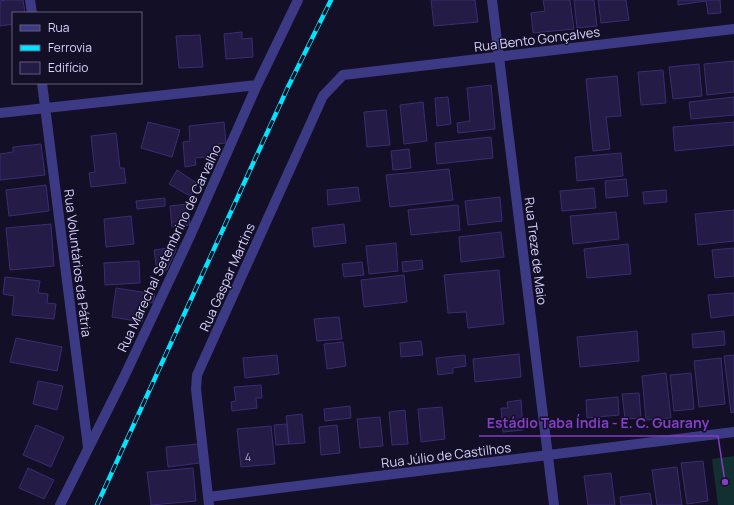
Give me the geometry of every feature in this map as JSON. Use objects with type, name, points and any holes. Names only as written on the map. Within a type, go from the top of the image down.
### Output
[{"type":"street","points":[[30,0],[32,12]]},
{"type":"street","name":"Rua Marechal Setembrino de Carvalho","points":[[60,505],[125,375],[257,85],[298,0]]},
{"type":"street","name":"Rua Treze de Maio","points":[[492,0],[554,505]]},
{"type":"street","name":"Rua Bento Gonçalves","points":[[343,75],[734,29]]},
{"type":"street","name":"Rua Gaspar Martins","points":[[209,501],[196,390],[197,375],[324,96],[343,75]]},
{"type":"street","name":"Rua Voluntários da Pátria","points":[[42,84],[88,447]]},
{"type":"street","points":[[0,113],[257,85]]},
{"type":"street","name":"Rua Júlio de Castilhos","points":[[209,501],[548,455],[734,432]]},
{"type":"green space","points":[[734,456],[734,505],[718,505],[712,459]]},
{"type":"building","points":[[23,0],[25,12],[12,12],[12,24],[0,26],[0,1]]},
{"type":"building","points":[[431,0],[475,0],[478,22],[434,26]]},
{"type":"building","points":[[543,0],[570,0],[574,29],[533,33],[531,13],[545,11]]},
{"type":"building","points":[[574,0],[594,0],[597,26],[577,28]]},
{"type":"building","points":[[598,0],[626,0],[629,20],[601,23]]},
{"type":"building","points":[[678,0],[720,0],[721,13],[708,14],[706,1],[678,5]]},
{"type":"building","points":[[242,32],[242,39],[252,38],[253,57],[226,59],[224,34]]},
{"type":"building","points":[[200,35],[203,67],[179,68],[176,36]]},
{"type":"building","points":[[734,61],[734,92],[707,95],[704,64]]},
{"type":"building","points":[[699,64],[702,96],[673,99],[669,67]]},
{"type":"building","points":[[663,70],[666,103],[641,105],[638,72]]},
{"type":"building","points":[[617,76],[621,116],[606,117],[610,149],[593,151],[586,79]]},
{"type":"building","points":[[491,85],[495,129],[458,133],[457,123],[470,121],[467,88]]},
{"type":"building","points":[[448,97],[451,124],[437,126],[435,98]]},
{"type":"building","points":[[734,97],[734,115],[691,119],[689,102]]},
{"type":"building","points":[[423,102],[427,141],[404,144],[400,105]]},
{"type":"building","points":[[386,110],[390,145],[367,147],[364,112]]},
{"type":"building","points":[[148,122],[180,130],[172,157],[141,148]]},
{"type":"building","points":[[224,122],[226,143],[218,144],[219,156],[195,158],[196,165],[185,167],[183,142],[190,141],[189,126]]},
{"type":"building","points":[[734,122],[734,145],[675,151],[673,127]]},
{"type":"building","points":[[116,133],[120,168],[124,168],[126,183],[91,187],[89,173],[95,172],[91,136]]},
{"type":"building","points":[[491,137],[493,158],[437,164],[435,143]]},
{"type":"building","points":[[41,144],[45,175],[0,180],[0,154],[13,152],[13,147]]},
{"type":"building","points":[[409,149],[411,168],[393,170],[391,151]]},
{"type":"building","points":[[621,153],[623,176],[577,181],[575,157]]},
{"type":"building","points":[[449,169],[453,200],[390,207],[386,175]]},
{"type":"building","points":[[177,170],[198,184],[190,196],[169,184]]},
{"type":"building","points":[[626,179],[628,196],[606,198],[605,181]]},
{"type":"building","points":[[46,185],[49,211],[9,216],[6,190]]},
{"type":"building","points":[[358,187],[360,201],[328,205],[327,190]]},
{"type":"building","points":[[594,188],[596,208],[562,211],[560,191]]},
{"type":"building","points":[[666,190],[667,202],[644,204],[643,192]]},
{"type":"building","points":[[500,197],[502,221],[468,225],[465,201]]},
{"type":"building","points":[[165,198],[165,206],[137,209],[136,201]]},
{"type":"building","points":[[187,204],[190,225],[172,227],[170,206]]},
{"type":"building","points":[[458,205],[460,230],[411,235],[408,210]]},
{"type":"building","points":[[734,210],[734,241],[698,245],[695,214]]},
{"type":"building","points":[[616,212],[619,239],[573,244],[570,216]]},
{"type":"building","points":[[131,216],[134,244],[106,247],[104,219]]},
{"type":"building","points":[[51,224],[54,266],[10,270],[6,228]]},
{"type":"building","points":[[344,224],[346,243],[314,247],[312,228]]},
{"type":"building","points":[[501,232],[504,257],[461,262],[459,237]]},
{"type":"building","points":[[396,243],[398,271],[369,274],[366,246]]},
{"type":"building","points":[[628,244],[631,274],[587,278],[584,249]]},
{"type":"building","points":[[176,247],[167,270],[157,271],[154,250]]},
{"type":"building","points":[[734,248],[734,276],[715,278],[712,250]]},
{"type":"building","points":[[422,260],[423,269],[403,272],[402,262]]},
{"type":"building","points":[[139,261],[140,283],[105,285],[104,263]]},
{"type":"building","points":[[362,262],[364,275],[344,277],[342,264]]},
{"type":"building","points":[[499,270],[504,324],[468,328],[466,312],[448,313],[444,275]]},
{"type":"building","points":[[404,275],[407,302],[364,307],[361,280]]},
{"type":"building","points":[[5,277],[40,281],[38,293],[48,294],[47,303],[56,304],[54,319],[12,315],[14,296],[3,294]]},
{"type":"building","points":[[116,288],[155,294],[153,303],[146,302],[142,322],[112,317]]},
{"type":"building","points":[[734,293],[734,315],[711,318],[708,295]]},
{"type":"building","points":[[339,317],[342,339],[317,341],[314,319]]},
{"type":"building","points":[[637,331],[639,361],[580,367],[577,337]]},
{"type":"building","points":[[724,331],[725,345],[693,348],[692,334]]},
{"type":"building","points":[[16,338],[62,347],[57,371],[10,362]]},
{"type":"building","points":[[421,341],[423,355],[401,357],[400,343]]},
{"type":"building","points":[[343,342],[346,366],[327,369],[324,344]]},
{"type":"building","points":[[519,354],[521,377],[475,382],[473,359]]},
{"type":"building","points":[[277,355],[279,374],[245,378],[243,358]]},
{"type":"building","points":[[465,355],[466,366],[453,368],[453,373],[438,375],[436,358]]},
{"type":"building","points":[[734,355],[734,412],[731,413],[724,356]]},
{"type":"building","points":[[721,358],[725,404],[699,407],[694,361]]},
{"type":"building","points":[[666,373],[671,418],[646,420],[642,376]]},
{"type":"building","points":[[691,373],[694,409],[674,411],[670,375]]},
{"type":"building","points":[[38,381],[63,386],[57,410],[33,404]]},
{"type":"building","points":[[261,385],[262,398],[256,398],[257,408],[232,411],[231,402],[236,401],[234,387]]},
{"type":"building","points":[[639,393],[641,418],[625,419],[622,394]]},
{"type":"building","points":[[618,397],[619,415],[587,418],[586,400]]},
{"type":"building","points":[[521,400],[523,430],[503,432],[501,408],[508,408],[507,402]]},
{"type":"building","points":[[350,406],[351,418],[325,421],[324,409]]},
{"type":"building","points":[[442,407],[445,439],[421,442],[418,409]]},
{"type":"building","points":[[405,410],[408,444],[392,445],[389,412]]},
{"type":"building","points":[[302,414],[305,443],[289,444],[286,416]]},
{"type":"building","points":[[380,417],[383,446],[360,448],[357,419]]},
{"type":"building","points":[[287,424],[289,444],[276,445],[274,425]]},
{"type":"building","points":[[36,425],[64,437],[51,467],[23,455]]},
{"type":"building","points":[[337,425],[340,453],[321,455],[319,427]]},
{"type":"building","points":[[271,426],[275,464],[241,467],[237,429]]},
{"type":"building","points":[[198,444],[200,463],[168,467],[166,447]]},
{"type":"building","points":[[703,461],[708,501],[687,504],[681,463]]},
{"type":"building","points":[[677,467],[682,505],[657,505],[652,470]]},
{"type":"building","points":[[28,468],[54,480],[44,499],[19,488]]},
{"type":"building","points":[[193,468],[196,501],[151,505],[147,472]]},
{"type":"building","points":[[611,473],[615,505],[588,505],[584,476]]},
{"type":"building","points":[[650,493],[652,505],[621,505],[620,497]]},
{"type":"railway","points":[[97,505],[288,87],[331,0]]},
{"type":"place","name":"Estádio Taba Índia - E. C. Guarany","points":[[725,482]]}]
